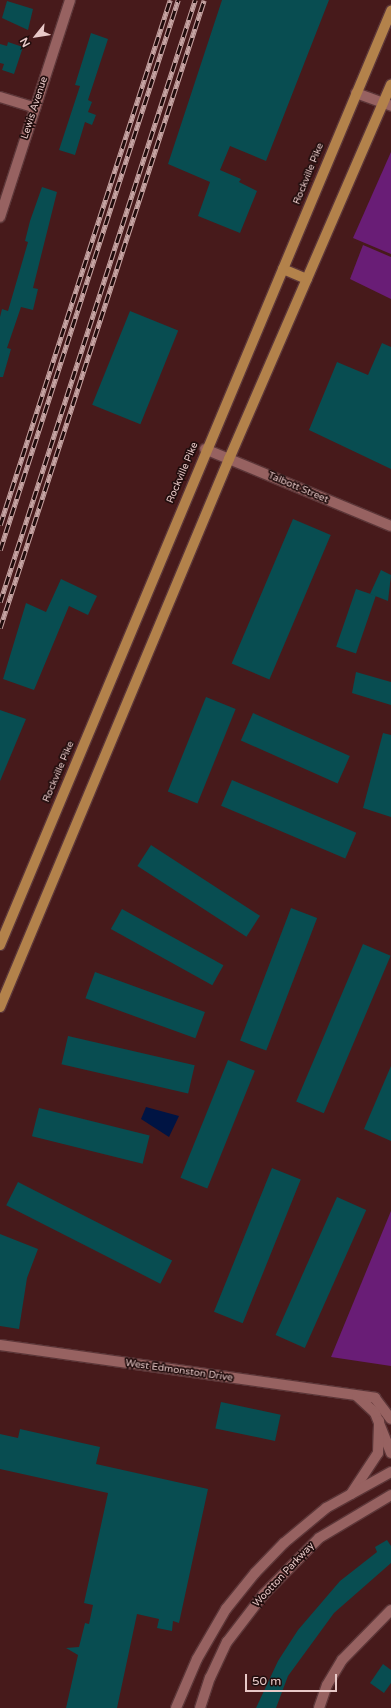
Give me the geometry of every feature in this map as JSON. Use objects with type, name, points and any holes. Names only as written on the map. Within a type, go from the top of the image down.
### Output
[{"type":"main road","name":"Rockville Pike","points":[[0,945],[205,449],[283,269],[391,11]]},
{"type":"main road","points":[[0,1007],[229,459],[307,279],[387,105],[391,84]]},
{"type":"main road","points":[[283,269],[307,279]]},
{"type":"street","name":"Lewis Avenue","points":[[0,217],[70,0]]},
{"type":"street","points":[[356,93],[387,105]]},
{"type":"street","points":[[0,97],[35,108]]},
{"type":"street","name":"Talbott Street","points":[[205,449],[391,526]]},
{"type":"street","name":"West Edmonston Drive","points":[[0,1345],[375,1398],[391,1418]]},
{"type":"street","points":[[357,1396],[376,1413],[391,1453]]},
{"type":"street","points":[[351,1494],[378,1453],[379,1421]]},
{"type":"street","name":"Wootton Parkway","points":[[176,1708],[197,1659],[226,1609],[255,1573],[284,1543],[326,1508],[391,1472]]},
{"type":"street","name":"Wootton Parkway","points":[[200,1708],[210,1678],[227,1642],[263,1595],[319,1538],[391,1495]]},
{"type":"street","points":[[319,1708],[327,1685],[342,1660],[391,1610]]},
{"type":"shaded area","points":[[391,152],[391,254],[353,238]]},
{"type":"shaded area","points":[[363,245],[391,257],[391,299],[350,279]]},
{"type":"shaded area","points":[[391,1211],[391,1366],[331,1357]]},
{"type":"water","points":[[146,1107],[179,1116],[169,1137],[141,1119]]},
{"type":"building","points":[[222,0],[329,0],[266,161],[230,146],[220,170],[241,179],[239,182],[257,191],[240,233],[198,216],[210,182],[168,164]]},
{"type":"building","points":[[7,1],[33,9],[28,30],[2,18]]},
{"type":"building","points":[[91,33],[108,39],[88,100],[92,102],[88,112],[96,115],[92,125],[85,122],[75,155],[59,150],[80,86],[75,85]]},
{"type":"building","points":[[8,42],[23,47],[14,74],[2,70],[4,64],[0,63],[0,44],[7,46]]},
{"type":"building","points":[[42,187],[57,192],[33,288],[38,289],[33,310],[21,307],[7,348],[11,349],[3,377],[0,377],[0,317],[2,309],[8,311],[28,242],[25,241],[30,221]]},
{"type":"building","points":[[130,311],[178,330],[140,424],[92,405]]},
{"type":"building","points":[[382,343],[391,347],[391,469],[309,430],[337,362],[368,375]]},
{"type":"building","points":[[293,519],[331,535],[269,680],[232,664]]},
{"type":"building","points":[[381,570],[391,575],[388,601],[370,594]]},
{"type":"building","points":[[61,579],[97,596],[88,615],[69,606],[34,690],[3,679],[26,603],[46,612]]},
{"type":"building","points":[[356,589],[376,596],[356,654],[336,647]]},
{"type":"building","points":[[356,672],[391,682],[391,705],[352,693]]},
{"type":"building","points":[[206,697],[236,709],[197,804],[168,792]]},
{"type":"building","points":[[0,710],[26,719],[0,781]]},
{"type":"building","points":[[253,713],[350,756],[338,784],[241,740]]},
{"type":"building","points":[[383,733],[391,735],[391,817],[363,808]]},
{"type":"building","points":[[232,780],[356,833],[345,859],[221,806]]},
{"type":"building","points":[[151,845],[260,916],[246,937],[137,866]]},
{"type":"building","points":[[291,908],[317,918],[266,1051],[240,1041]]},
{"type":"building","points":[[122,909],[223,965],[212,985],[111,929]]},
{"type":"building","points":[[363,944],[391,956],[324,1113],[296,1101]]},
{"type":"building","points":[[95,972],[205,1012],[195,1038],[85,998]]},
{"type":"building","points":[[68,1036],[195,1065],[188,1094],[61,1064]]},
{"type":"building","points":[[228,1060],[255,1071],[207,1189],[180,1178]]},
{"type":"building","points":[[391,1066],[391,1141],[364,1129]]},
{"type":"building","points":[[39,1108],[150,1136],[143,1164],[32,1136]]},
{"type":"building","points":[[272,1168],[301,1180],[243,1323],[214,1312]]},
{"type":"building","points":[[18,1182],[172,1261],[160,1284],[6,1205]]},
{"type":"building","points":[[337,1197],[366,1210],[305,1348],[276,1335]]},
{"type":"building","points":[[0,1234],[38,1249],[27,1278],[19,1329],[0,1326]]},
{"type":"building","points":[[221,1402],[281,1415],[275,1441],[215,1428]]},
{"type":"building","points":[[20,1429],[100,1447],[96,1464],[208,1489],[179,1623],[173,1621],[172,1631],[157,1628],[159,1619],[137,1614],[117,1708],[66,1708],[78,1655],[66,1648],[79,1647],[85,1623],[89,1624],[93,1605],[84,1603],[108,1493],[0,1469],[0,1434],[18,1438]]},
{"type":"building","points":[[387,1540],[391,1546],[391,1563],[334,1613],[288,1676],[276,1708],[256,1708],[278,1661],[298,1630],[340,1581],[377,1552],[375,1547]]},
{"type":"building","points":[[383,1664],[391,1670],[391,1683],[384,1693],[370,1683]]},
{"type":"railway","points":[[0,525],[170,0]]},
{"type":"railway","points":[[0,550],[178,0]]},
{"type":"railway","points":[[0,602],[195,0]]},
{"type":"railway","points":[[0,628],[204,0]]}]
